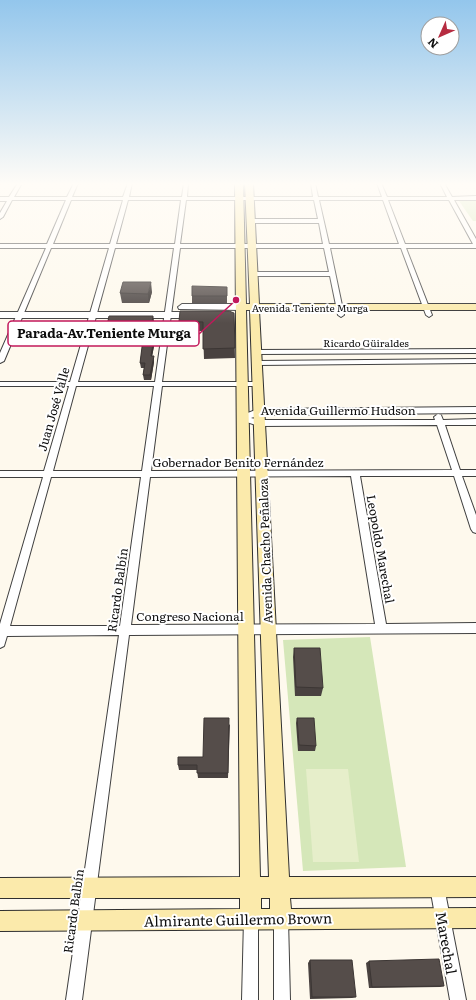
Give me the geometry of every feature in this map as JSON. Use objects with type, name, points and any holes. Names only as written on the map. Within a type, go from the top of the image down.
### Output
[{"type":"main road","name":"Avenida Chacho Peñaloza","points":[[240,230],[240,246],[248,311],[256,357],[281,919]]},
{"type":"main road","name":"Avenida Chacho Peñaloza","points":[[251,230],[253,274],[248,311],[242,384],[251,919]]},
{"type":"main road","name":"Avenida Teniente Murga","points":[[248,311],[428,311],[476,307]]},
{"type":"main road","name":"Avenida Teniente Murga","points":[[428,311],[476,315]]},
{"type":"main road","points":[[0,888],[476,887]]},
{"type":"main road","name":"Almirante Guillermo Brown","points":[[0,921],[476,918]]},
{"type":"street","points":[[0,361],[56,230]]},
{"type":"street","name":"Juan José Valle","points":[[0,643],[2,631],[74,384],[117,230]]},
{"type":"street","name":"Ricardo Balbín","points":[[74,1000],[179,230]]},
{"type":"street","points":[[323,230],[340,311]]},
{"type":"street","points":[[397,230],[428,311]]},
{"type":"street","points":[[0,246],[476,245],[468,230]]},
{"type":"street","points":[[253,274],[332,274]]},
{"type":"street","name":"Avenida Teniente Murga","points":[[0,308],[21,311],[248,311]]},
{"type":"street","name":"Avenida Teniente Murga","points":[[0,315],[21,311]]},
{"type":"street","name":"Ricardo Güiraldes","points":[[256,357],[344,352],[476,351]]},
{"type":"street","points":[[344,352],[345,362]]},
{"type":"street","points":[[415,352],[419,362]]},
{"type":"street","name":"Ricardo Güiraldes","points":[[256,357],[345,362],[476,361]]},
{"type":"street","points":[[0,384],[257,384]]},
{"type":"street","name":"Avenida Guillermo Hudson","points":[[243,418],[476,410]]},
{"type":"street","points":[[435,411],[476,529]]},
{"type":"street","name":"Avenida Guillermo Hudson","points":[[259,417],[476,422]]},
{"type":"street","name":"Leopoldo Marechal","points":[[355,473],[381,628]]},
{"type":"street","name":"Gobernador Benito Fernández","points":[[0,474],[476,473]]},
{"type":"street","name":"Congreso Nacional","points":[[2,631],[476,628]]},
{"type":"street","name":"Marechal","points":[[437,887],[458,1000]]},
{"type":"street","points":[[250,1000],[251,919]]},
{"type":"street","points":[[281,919],[282,1000]]},
{"type":"green space","points":[[370,637],[406,867],[303,871],[283,640]]},
{"type":"green space","points":[[306,769],[348,769],[359,862],[313,862]]},
{"type":"building","points":[[123,282],[151,282],[148,294],[120,293]]},
{"type":"building","points":[[192,286],[227,287],[227,296],[192,296]]},
{"type":"building","points":[[180,311],[229,311],[234,313],[235,348],[203,349],[203,322],[179,321]]},
{"type":"building","points":[[109,316],[153,316],[151,328],[137,328],[138,325],[118,326],[115,339],[99,339],[101,330],[106,330]]},
{"type":"building","points":[[144,331],[155,331],[151,356],[154,356],[150,375],[143,375],[145,363],[140,363]]},
{"type":"building","points":[[294,648],[320,648],[323,688],[296,687]]},
{"type":"building","points":[[204,718],[229,718],[228,773],[197,773],[197,765],[178,765],[178,757],[203,757]]},
{"type":"building","points":[[297,718],[314,718],[316,746],[299,745]]},
{"type":"building","points":[[439,959],[444,986],[372,987],[369,961]]},
{"type":"building","points":[[310,960],[352,960],[356,997],[312,997]]},
{"type":"place","name":"Parada-Av.Teniente Murga","points":[[236,300]]}]
